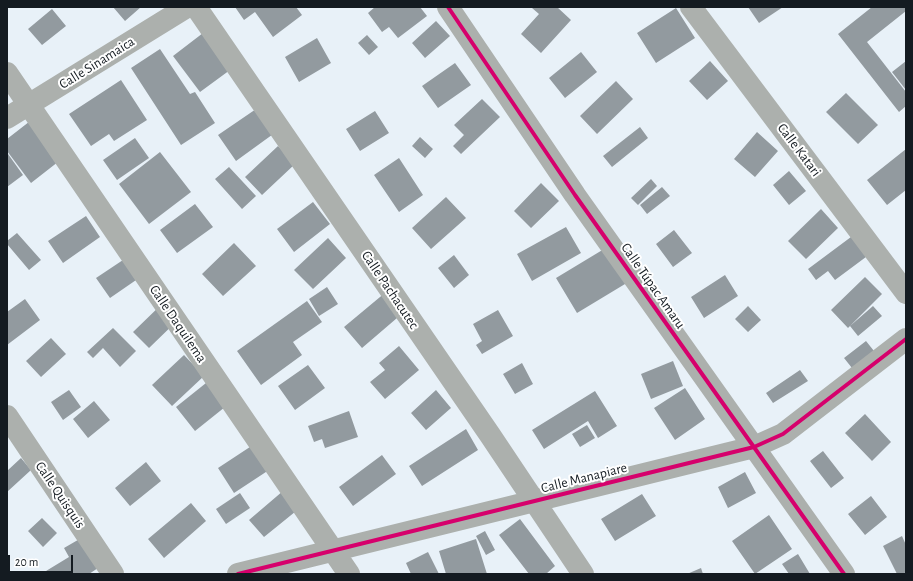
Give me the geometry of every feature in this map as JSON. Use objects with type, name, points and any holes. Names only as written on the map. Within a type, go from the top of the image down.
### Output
[{"type":"street","name":"Calle Sinamaica","points":[[7,118],[187,7]]},
{"type":"street","name":"Calle Pachacutec","points":[[196,7],[485,428],[583,574]]},
{"type":"street","name":"Calle Túpac Amaru","points":[[448,7],[575,195],[844,574]]},
{"type":"street","name":"Calle Katari","points":[[691,7],[906,293]]},
{"type":"street","name":"Calle Daquilema","points":[[7,74],[349,574]]},
{"type":"street","name":"Calle Manapiare","points":[[238,574],[754,447],[783,434],[906,339]]},
{"type":"street","name":"Calle Quisquis","points":[[7,416],[113,574]]},
{"type":"building","points":[[113,7],[141,7],[125,21]]},
{"type":"building","points":[[235,7],[296,7],[302,15],[273,37],[255,12],[244,20]]},
{"type":"building","points":[[375,7],[420,7],[427,16],[398,38],[389,27],[382,32],[368,13]]},
{"type":"building","points":[[557,7],[571,20],[541,53],[521,34],[539,14],[532,8]]},
{"type":"building","points":[[748,7],[783,7],[759,23]]},
{"type":"building","points":[[872,7],[906,7],[906,11],[867,42],[906,92],[906,106],[899,112],[838,34]]},
{"type":"building","points":[[676,8],[695,38],[656,63],[637,33]]},
{"type":"building","points":[[52,9],[66,26],[42,45],[28,29]]},
{"type":"building","points":[[436,21],[450,36],[425,58],[412,43]]},
{"type":"building","points":[[203,33],[230,70],[200,92],[173,56]]},
{"type":"building","points":[[367,35],[378,47],[369,55],[358,43]]},
{"type":"building","points":[[317,38],[331,63],[299,82],[285,57]]},
{"type":"building","points":[[160,49],[190,94],[195,92],[215,123],[181,145],[131,68]]},
{"type":"building","points":[[581,52],[597,72],[565,98],[549,78]]},
{"type":"building","points":[[710,61],[728,81],[707,100],[689,81]]},
{"type":"building","points":[[906,61],[906,90],[892,72]]},
{"type":"building","points":[[455,63],[471,85],[438,108],[422,86]]},
{"type":"building","points":[[121,80],[147,120],[114,141],[109,134],[91,146],[69,114]]},
{"type":"building","points":[[616,81],[633,99],[597,134],[580,116]]},
{"type":"building","points":[[846,93],[878,125],[858,144],[826,112]]},
{"type":"building","points":[[482,99],[500,117],[461,154],[453,146],[464,135],[454,125]]},
{"type":"building","points":[[259,107],[276,132],[236,161],[218,135]]},
{"type":"building","points":[[375,111],[389,133],[360,151],[346,129]]},
{"type":"building","points":[[34,118],[63,158],[31,183],[7,151],[7,139]]},
{"type":"building","points":[[640,127],[648,138],[612,167],[603,156]]},
{"type":"building","points":[[757,132],[778,151],[755,177],[734,159]]},
{"type":"building","points":[[420,137],[433,149],[425,158],[412,146]]},
{"type":"building","points":[[135,138],[149,158],[117,180],[103,160]]},
{"type":"building","points":[[278,146],[295,164],[262,195],[245,177]]},
{"type":"building","points":[[906,149],[906,190],[887,205],[867,180]]},
{"type":"building","points":[[160,152],[191,192],[149,224],[119,184]]},
{"type":"building","points":[[8,154],[23,175],[7,187],[7,155]]},
{"type":"building","points":[[399,158],[423,195],[399,212],[374,175]]},
{"type":"building","points":[[229,167],[256,196],[242,209],[215,179]]},
{"type":"building","points":[[789,171],[806,191],[789,205],[773,185]]},
{"type":"building","points":[[651,179],[657,186],[638,205],[631,198]]},
{"type":"building","points":[[541,183],[559,201],[531,228],[514,211]]},
{"type":"building","points":[[662,187],[670,196],[647,214],[640,205]]},
{"type":"building","points":[[446,197],[466,218],[431,249],[412,228]]},
{"type":"building","points":[[313,202],[330,224],[294,252],[277,229]]},
{"type":"building","points":[[195,204],[213,227],[177,253],[160,230]]},
{"type":"building","points":[[821,209],[838,228],[806,259],[788,241]]},
{"type":"building","points":[[86,216],[100,237],[63,263],[48,241]]},
{"type":"building","points":[[566,227],[581,253],[532,281],[517,254]]},
{"type":"building","points":[[674,230],[692,253],[673,267],[656,244]]},
{"type":"building","points":[[17,233],[41,260],[29,270],[7,244],[7,241]]},
{"type":"building","points":[[855,234],[870,254],[835,280],[828,271],[816,280],[808,269]]},
{"type":"building","points":[[328,238],[346,258],[313,289],[294,270]]},
{"type":"building","points":[[234,243],[256,266],[223,296],[202,274]]},
{"type":"building","points":[[609,246],[630,281],[577,313],[556,278]]},
{"type":"building","points":[[454,255],[469,275],[454,288],[438,268]]},
{"type":"building","points":[[126,258],[139,278],[110,298],[96,278]]},
{"type":"building","points":[[725,275],[738,296],[704,318],[691,297]]},
{"type":"building","points":[[865,277],[882,294],[848,328],[831,310]]},
{"type":"building","points":[[327,287],[338,304],[319,316],[309,299]]},
{"type":"building","points":[[386,292],[404,312],[362,348],[344,327]]},
{"type":"building","points":[[25,299],[40,320],[7,345],[7,312]]},
{"type":"building","points":[[165,301],[181,317],[149,348],[133,332]]},
{"type":"building","points":[[307,301],[322,322],[293,342],[302,355],[261,385],[237,351]]},
{"type":"building","points":[[748,306],[761,320],[748,332],[735,319]]},
{"type":"building","points":[[873,306],[882,316],[858,336],[850,326]]},
{"type":"building","points":[[498,310],[513,336],[482,354],[476,345],[482,341],[473,324]]},
{"type":"building","points":[[113,328],[136,351],[120,367],[103,348],[93,358],[87,352]]},
{"type":"building","points":[[51,338],[66,354],[41,377],[26,361]]},
{"type":"building","points":[[866,341],[874,351],[852,368],[844,358]]},
{"type":"building","points":[[399,346],[419,370],[385,399],[370,382],[385,370],[379,363]]},
{"type":"building","points":[[184,355],[204,376],[172,406],[152,385]]},
{"type":"building","points":[[673,361],[683,386],[651,399],[641,374]]},
{"type":"building","points":[[522,363],[533,384],[515,394],[503,374]]},
{"type":"building","points":[[308,365],[325,388],[295,410],[278,386]]},
{"type":"building","points":[[800,370],[808,381],[773,403],[766,393]]},
{"type":"building","points":[[206,383],[225,407],[195,431],[176,407]]},
{"type":"building","points":[[685,388],[705,419],[675,440],[654,408]]},
{"type":"building","points":[[69,390],[81,407],[63,420],[51,402]]},
{"type":"building","points":[[436,390],[451,408],[426,430],[411,413]]},
{"type":"building","points":[[595,391],[617,426],[598,438],[588,421],[544,449],[532,430]]},
{"type":"building","points":[[94,401],[110,420],[88,438],[73,419]]},
{"type":"building","points":[[349,411],[358,437],[325,448],[322,439],[314,442],[308,426]]},
{"type":"building","points":[[865,414],[891,442],[872,461],[845,433]]},
{"type":"building","points":[[587,425],[595,438],[580,447],[572,434]]},
{"type":"building","points":[[466,429],[478,450],[422,486],[409,466]]},
{"type":"building","points":[[256,443],[272,468],[234,493],[218,468]]},
{"type":"building","points":[[823,451],[844,478],[831,488],[810,461]]},
{"type":"building","points":[[382,455],[396,474],[353,506],[339,487]]},
{"type":"building","points":[[21,458],[31,470],[7,492],[7,471]]},
{"type":"building","points":[[146,462],[161,481],[130,506],[115,488]]},
{"type":"building","points":[[745,472],[756,493],[728,508],[718,487]]},
{"type":"building","points":[[290,485],[306,503],[264,537],[249,520]]},
{"type":"building","points":[[240,493],[250,508],[226,524],[216,509]]},
{"type":"building","points":[[642,494],[656,516],[615,541],[601,519]]},
{"type":"building","points":[[871,496],[887,517],[865,535],[848,514]]},
{"type":"building","points":[[191,503],[206,521],[164,558],[148,539]]},
{"type":"building","points":[[769,515],[792,549],[755,574],[732,541]]},
{"type":"building","points":[[42,518],[57,533],[43,547],[28,531]]},
{"type":"building","points":[[520,519],[555,566],[546,574],[529,574],[499,535]]},
{"type":"building","points":[[485,531],[495,550],[486,555],[476,536]]},
{"type":"building","points":[[902,536],[906,545],[906,572],[903,574],[897,574],[883,546]]},
{"type":"building","points":[[83,537],[101,566],[89,574],[48,574],[46,571],[69,557],[64,548]]},
{"type":"building","points":[[476,539],[487,574],[446,574],[439,551]]},
{"type":"building","points":[[428,552],[439,574],[411,574],[406,563]]},
{"type":"building","points":[[798,554],[810,574],[789,574],[782,564]]},
{"type":"building","points":[[701,568],[703,574],[687,574]]},
{"type":"cycle path","points":[[448,7],[575,195],[844,574]]},
{"type":"cycle path","points":[[238,574],[754,447],[783,434],[906,339]]}]
